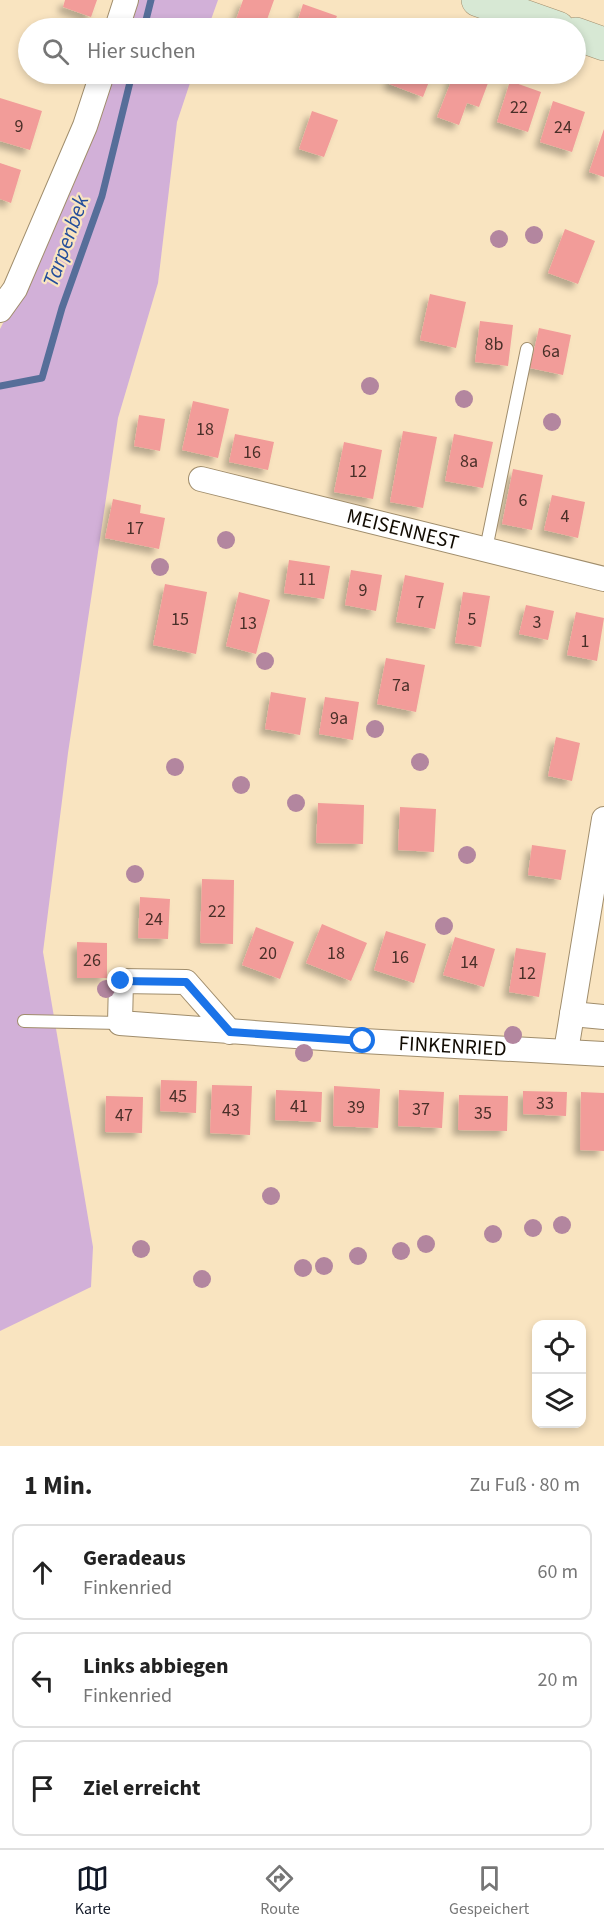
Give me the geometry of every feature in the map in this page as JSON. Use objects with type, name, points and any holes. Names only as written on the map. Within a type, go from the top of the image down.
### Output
[{"type":"main road","points":[[478,0],[529,18]]},
{"type":"main road","points":[[586,38],[604,44]]},
{"type":"street","points":[[120,18],[126,0]]},
{"type":"street","points":[[0,310],[15,289],[85,126],[99,84]]},
{"type":"street","name":"MEISENNEST","points":[[201,479],[604,579]]},
{"type":"street","points":[[566,1051],[604,819]]},
{"type":"street","points":[[120,1023],[121,981],[186,982],[230,1032]]},
{"type":"street","points":[[572,1014],[604,1017]]},
{"type":"street","name":"FINKENRIED","points":[[120,1023],[363,1041],[604,1054]]},
{"type":"lane","points":[[486,549],[527,349]]},
{"type":"lane","name":"FINKENRIED","points":[[24,1021],[120,1023]]},
{"type":"shaded area","points":[[138,0],[218,0],[212,18],[132,18]]},
{"type":"shaded area","points":[[109,84],[190,84],[177,122],[158,283],[118,418],[68,753],[43,952],[93,1247],[91,1287],[0,1331],[0,329],[74,184]]},
{"type":"building","points":[[65,0],[97,0],[91,17],[63,7]]},
{"type":"building","points":[[243,0],[274,0],[268,18],[237,18]]},
{"type":"building","points":[[303,4],[337,16],[336,18],[298,18]]},
{"type":"building","points":[[389,84],[428,84],[423,97]]},
{"type":"building","points":[[450,84],[488,84],[479,107],[467,103],[459,125],[437,117]]},
{"type":"building","points":[[509,84],[518,84],[541,92],[528,132],[497,122]]},
{"type":"building","points":[[0,98],[42,111],[30,150],[0,141]]},
{"type":"building","points":[[553,101],[585,112],[572,152],[540,142]]},
{"type":"building","points":[[312,111],[338,120],[324,157],[299,149]]},
{"type":"building","points":[[604,129],[604,177],[589,172]]},
{"type":"building","points":[[0,163],[21,170],[11,203],[0,199]]},
{"type":"building","points":[[565,229],[595,241],[578,284],[548,273]]},
{"type":"building","points":[[430,294],[466,302],[456,348],[420,340]]},
{"type":"building","points":[[480,321],[513,325],[508,366],[475,362]]},
{"type":"building","points":[[539,328],[571,335],[563,375],[530,368]]},
{"type":"building","points":[[193,401],[229,409],[218,458],[182,450]]},
{"type":"building","points":[[139,415],[165,419],[160,451],[134,446]]},
{"type":"building","points":[[403,431],[437,437],[423,508],[390,502]]},
{"type":"building","points":[[235,434],[274,442],[268,470],[229,462]]},
{"type":"building","points":[[454,434],[493,442],[483,488],[445,481]]},
{"type":"building","points":[[344,442],[382,450],[373,499],[334,492]]},
{"type":"building","points":[[513,469],[543,475],[532,530],[502,524]]},
{"type":"building","points":[[552,495],[585,502],[578,538],[544,530]]},
{"type":"building","points":[[113,499],[141,505],[140,513],[165,518],[159,549],[105,538]]},
{"type":"building","points":[[289,560],[330,566],[324,599],[284,593]]},
{"type":"building","points":[[351,570],[382,575],[376,611],[345,605]]},
{"type":"building","points":[[405,575],[444,583],[435,629],[396,622]]},
{"type":"building","points":[[165,584],[207,592],[196,654],[153,645]]},
{"type":"building","points":[[239,592],[270,600],[256,654],[226,646]]},
{"type":"building","points":[[463,592],[490,596],[481,647],[455,643]]},
{"type":"building","points":[[526,605],[554,611],[548,640],[519,634]]},
{"type":"building","points":[[576,612],[604,618],[597,661],[567,655]]},
{"type":"building","points":[[386,658],[425,665],[416,712],[377,704]]},
{"type":"building","points":[[271,692],[306,698],[300,735],[265,729]]},
{"type":"building","points":[[325,697],[359,702],[353,740],[319,734]]},
{"type":"building","points":[[556,737],[580,743],[572,781],[548,776]]},
{"type":"building","points":[[318,803],[364,805],[363,844],[316,843]]},
{"type":"building","points":[[400,807],[436,809],[434,852],[398,850]]},
{"type":"building","points":[[532,845],[566,850],[561,880],[528,875]]},
{"type":"building","points":[[202,879],[234,880],[233,944],[200,943]]},
{"type":"building","points":[[140,897],[170,899],[168,939],[138,938]]},
{"type":"building","points":[[322,924],[367,943],[351,981],[306,963]]},
{"type":"building","points":[[256,927],[294,942],[280,979],[242,965]]},
{"type":"building","points":[[386,931],[426,944],[414,983],[374,970]]},
{"type":"building","points":[[455,937],[495,949],[484,987],[443,975]]},
{"type":"building","points":[[77,942],[107,943],[107,978],[77,978]]},
{"type":"building","points":[[516,948],[546,953],[539,997],[509,992]]},
{"type":"building","points":[[161,1080],[197,1081],[196,1113],[160,1111]]},
{"type":"building","points":[[212,1085],[252,1086],[250,1135],[210,1133]]},
{"type":"building","points":[[334,1086],[380,1089],[378,1128],[333,1126]]},
{"type":"building","points":[[276,1090],[322,1092],[321,1122],[275,1120]]},
{"type":"building","points":[[399,1090],[444,1092],[442,1128],[398,1126]]},
{"type":"building","points":[[523,1091],[567,1092],[566,1116],[523,1114]]},
{"type":"building","points":[[581,1092],[604,1093],[604,1151],[580,1150]]},
{"type":"building","points":[[459,1095],[508,1096],[507,1131],[458,1130]]},
{"type":"building","points":[[106,1096],[143,1097],[142,1133],[105,1132]]},
{"type":"waterway","name":"Tarpenbek","points":[[146,18],[151,0]]},
{"type":"waterway","name":"Tarpenbek","points":[[0,386],[42,378],[62,308],[102,196],[130,84]]},
{"type":"route","points":[[121,981],[186,982],[230,1032],[363,1041]]}]
